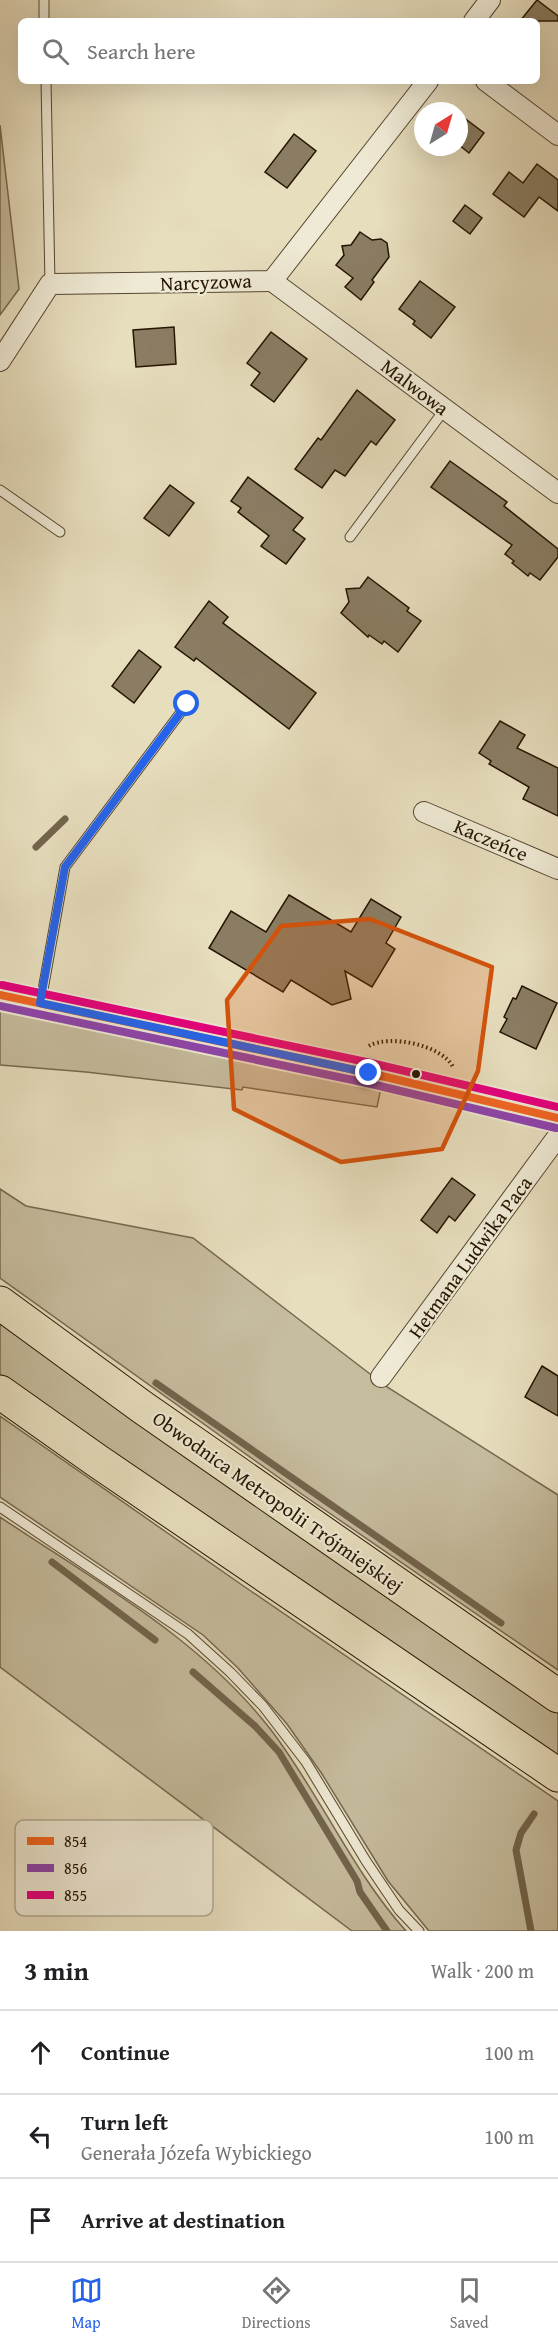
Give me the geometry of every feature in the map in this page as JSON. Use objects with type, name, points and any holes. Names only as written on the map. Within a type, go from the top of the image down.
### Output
[{"type":"highway","name":"Obwodnica Metropolii Trójmiejskiej","points":[[0,1303],[161,1420],[558,1696]]},
{"type":"highway","points":[[0,1392],[154,1500],[558,1775]]},
{"type":"main road","points":[[0,995],[369,1073],[558,1118]]},
{"type":"street","points":[[476,18],[490,0]]},
{"type":"street","name":"Narcyzowa","points":[[50,284],[272,280],[426,84]]},
{"type":"street","points":[[490,84],[558,135]]},
{"type":"street","name":"Malwowa","points":[[272,280],[558,493]]},
{"type":"street","points":[[0,361],[50,284]]},
{"type":"street","name":"Kaczeńce","points":[[424,812],[558,869]]},
{"type":"street","name":"Hetmana Ludwika Paca","points":[[381,1377],[558,1136]]},
{"type":"lane","points":[[44,0],[44,18]]},
{"type":"lane","points":[[46,84],[50,284]]},
{"type":"lane","points":[[350,537],[445,409]]},
{"type":"lane","points":[[0,490],[60,532]]},
{"type":"lane","points":[[40,1003],[65,867],[187,704]]},
{"type":"lane","points":[[0,1507],[188,1634],[230,1672],[263,1706],[306,1762],[366,1861],[399,1910],[419,1931]]},
{"type":"path","points":[[369,1046],[377,1041],[427,1046],[450,1062],[454,1070]]},
{"type":"highlighted area","points":[[370,919],[492,967],[478,1071],[442,1149],[341,1162],[234,1109],[227,1000],[281,926]]},
{"type":"shaded area","points":[[0,125],[19,289],[0,315]]},
{"type":"shaded area","points":[[0,1006],[381,1088],[377,1107],[243,1087],[242,1090],[86,1072],[0,1065]]},
{"type":"shaded area","points":[[0,1189],[26,1206],[193,1238],[387,1387],[558,1495],[558,1670],[303,1495],[0,1278]]},
{"type":"shaded area","points":[[0,1321],[558,1711],[558,1759],[82,1433],[0,1374]]},
{"type":"shaded area","points":[[0,1416],[558,1801],[558,1931],[429,1931],[388,1881],[322,1774],[287,1724],[238,1668],[203,1635],[0,1497]]},
{"type":"shaded area","points":[[0,1517],[144,1613],[212,1667],[243,1697],[289,1755],[352,1858],[406,1931],[352,1931],[213,1827],[213,1820],[204,1820],[0,1667]]},
{"type":"building","points":[[537,0],[558,16],[558,21],[540,21],[540,18],[522,18]]},
{"type":"building","points":[[468,121],[484,133],[468,152]]},
{"type":"building","points":[[294,134],[316,151],[287,188],[265,172]]},
{"type":"building","points":[[537,164],[558,180],[558,211],[539,197],[524,217],[493,194],[509,172],[523,183]]},
{"type":"building","points":[[465,205],[482,218],[470,234],[453,221]]},
{"type":"building","points":[[360,232],[372,240],[381,239],[387,243],[389,257],[361,300],[345,287],[353,278],[336,265],[344,255],[342,246],[351,245]]},
{"type":"building","points":[[420,281],[455,307],[431,338],[413,324],[415,321],[399,309]]},
{"type":"building","points":[[174,327],[176,364],[136,367],[133,330]]},
{"type":"building","points":[[271,332],[307,359],[274,402],[251,385],[260,373],[247,363]]},
{"type":"building","points":[[357,390],[395,420],[376,445],[371,441],[345,476],[335,470],[322,488],[295,469],[318,438],[321,440]]},
{"type":"building","points":[[450,461],[507,502],[504,506],[558,549],[558,557],[540,580],[530,573],[528,576],[512,563],[514,561],[505,554],[512,545],[431,487]]},
{"type":"building","points":[[248,477],[303,518],[293,530],[305,539],[286,564],[261,546],[269,536],[238,512],[241,508],[231,501]]},
{"type":"building","points":[[170,485],[194,503],[169,536],[144,518]]},
{"type":"building","points":[[368,577],[409,608],[407,611],[421,621],[398,652],[384,641],[382,644],[369,635],[368,637],[341,613],[349,602],[346,589],[360,588]]},
{"type":"building","points":[[209,601],[228,617],[223,623],[316,693],[289,729],[196,658],[194,661],[175,647]]},
{"type":"building","points":[[139,650],[161,667],[134,703],[112,686]]},
{"type":"building","points":[[500,721],[525,735],[517,748],[558,768],[558,816],[523,799],[529,787],[489,764],[491,761],[479,753]]},
{"type":"building","points":[[289,895],[351,932],[371,899],[401,917],[386,943],[395,949],[372,987],[345,971],[351,999],[332,1005],[291,980],[283,992],[209,948],[231,911],[266,932]]},
{"type":"building","points":[[522,986],[557,1003],[536,1049],[500,1032],[507,1019],[504,1017],[513,998],[516,999]]},
{"type":"building","points":[[452,1178],[475,1195],[455,1221],[449,1216],[437,1233],[421,1220]]},
{"type":"building","points":[[542,1366],[558,1376],[558,1416],[525,1397]]},
{"type":"waterway","points":[[36,847],[65,819]]},
{"type":"waterway","points":[[156,1383],[501,1623]]},
{"type":"waterway","points":[[52,1562],[155,1640]]},
{"type":"waterway","points":[[193,1672],[255,1726],[279,1752],[357,1881],[360,1892],[387,1931]]},
{"type":"waterway","points":[[531,1931],[516,1850],[521,1833],[534,1814]]},
{"type":"transit line","name":"855","points":[[2,985],[371,1063],[558,1107]]},
{"type":"transit line","name":"854","points":[[0,995],[369,1073],[558,1118]]},
{"type":"transit line","name":"856","points":[[0,1006],[367,1083],[556,1128]]},
{"type":"route","points":[[187,704],[65,867],[40,1003],[369,1073]]}]
